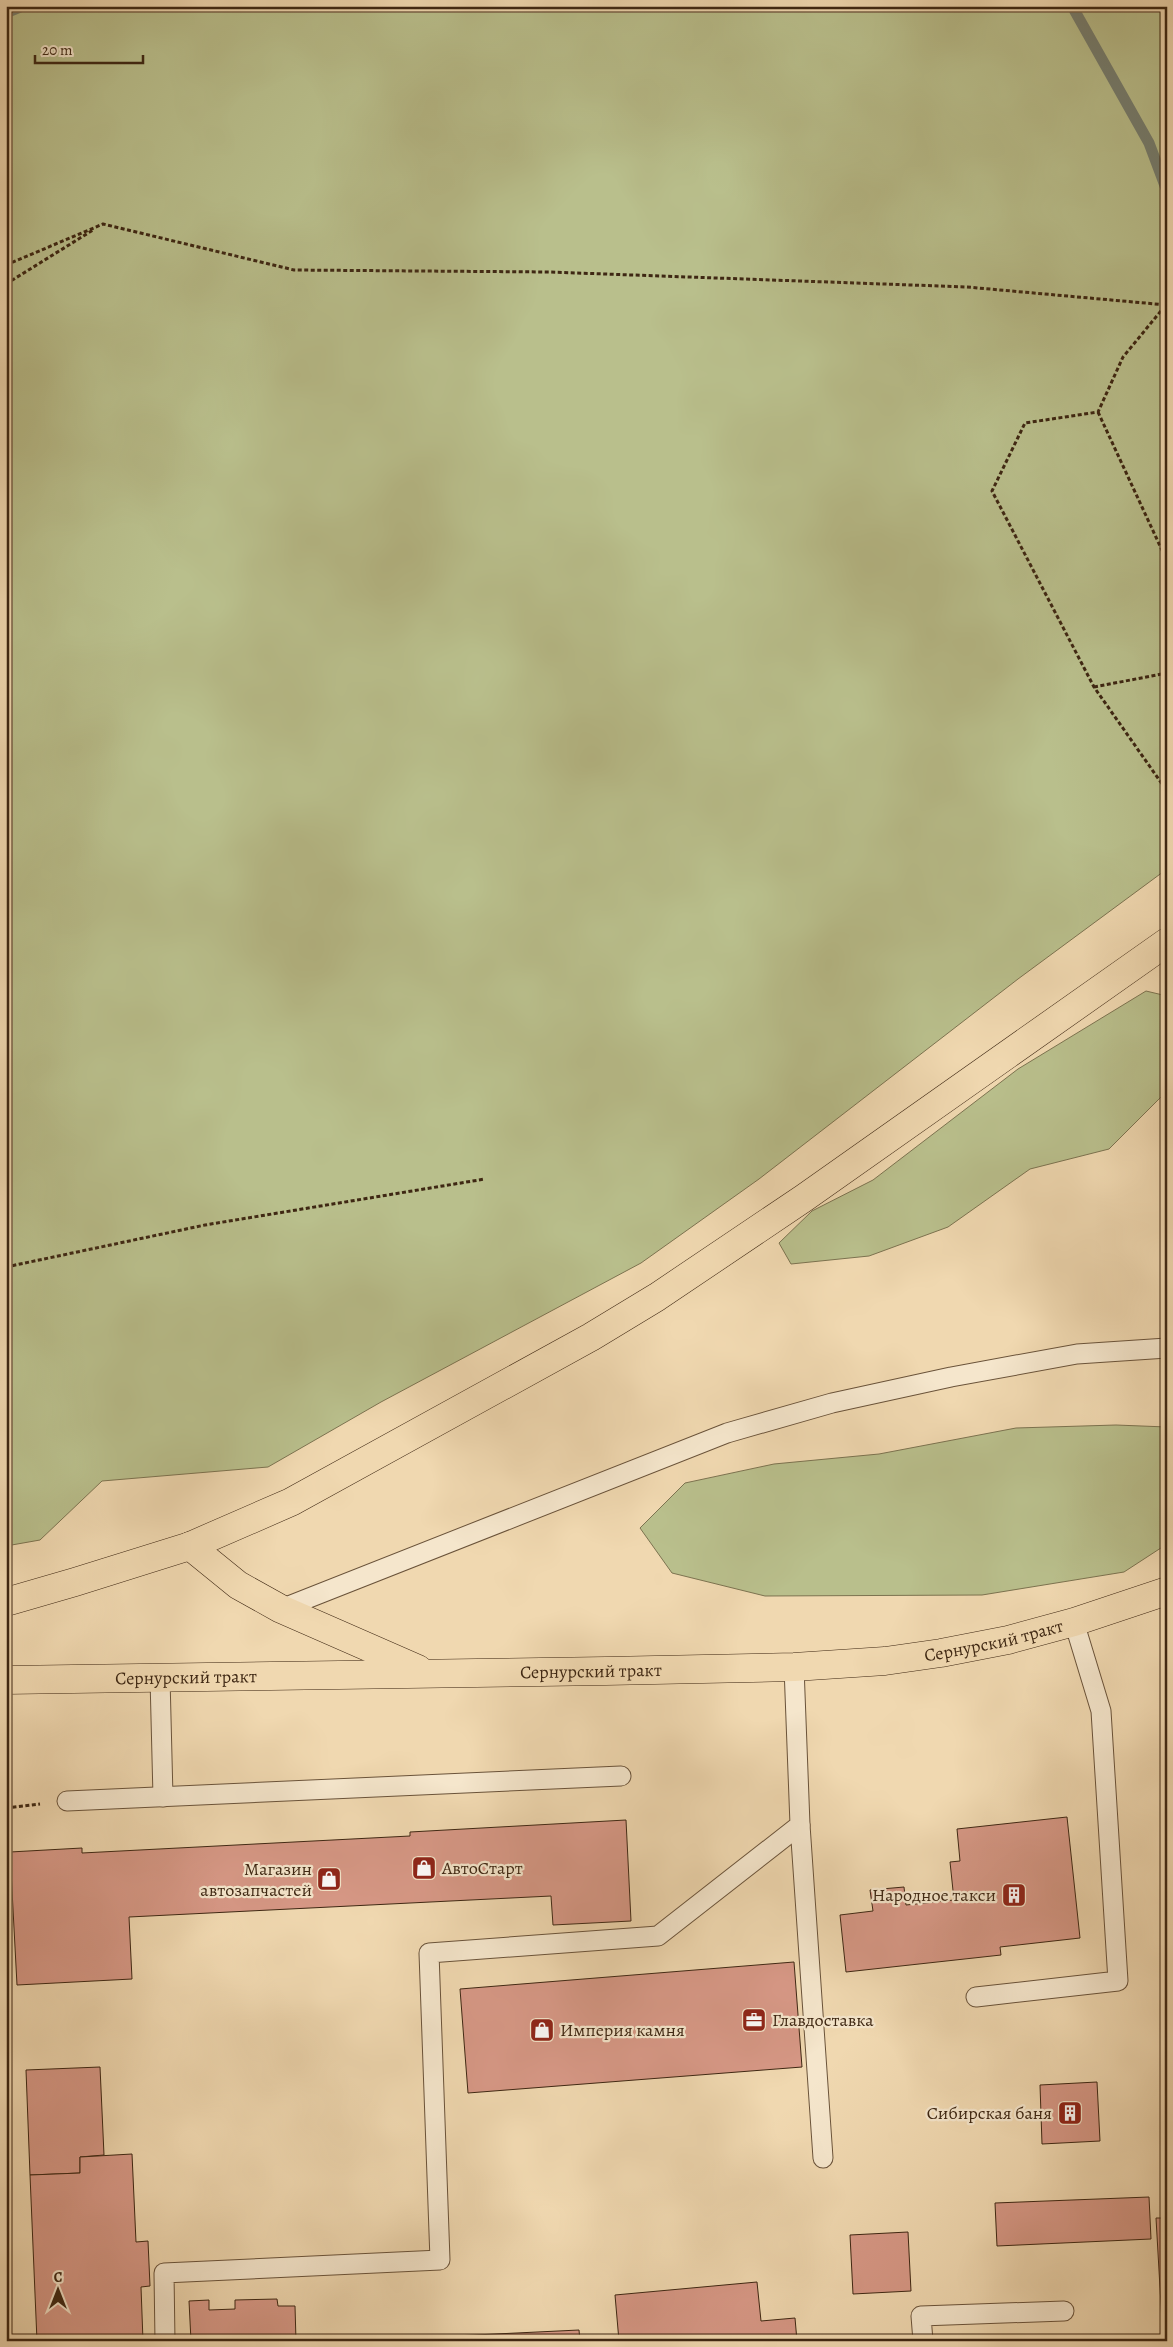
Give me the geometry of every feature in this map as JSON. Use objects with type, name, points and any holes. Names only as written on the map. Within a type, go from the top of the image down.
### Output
[{"type":"main road","points":[[6,1602],[190,1546],[291,1502],[599,1332],[657,1297],[804,1198],[1167,942]]},
{"type":"main road","points":[[190,1546],[238,1586],[281,1609],[425,1672]]},
{"type":"main road","name":"Сернурский тракт","points":[[6,1680],[425,1672],[606,1671],[794,1666],[885,1661],[941,1654],[1008,1640],[1074,1622],[1167,1591]]},
{"type":"lane","points":[[281,1609],[727,1433],[832,1403],[951,1377],[1077,1354],[1167,1348]]},
{"type":"lane","points":[[976,1997],[1118,1981],[1101,1711],[1074,1622]]},
{"type":"lane","points":[[794,1666],[800,1825],[824,2158]]},
{"type":"lane","points":[[160,1678],[162,1797]]},
{"type":"lane","points":[[67,1801],[621,1776]]},
{"type":"lane","points":[[165,2341],[164,2273],[440,2260],[429,1953],[658,1936],[800,1825]]},
{"type":"lane","points":[[923,2341],[921,2316],[1064,2310]]},
{"type":"path","points":[[6,265],[103,224],[294,270],[549,272],[967,287],[1166,305]]},
{"type":"path","points":[[6,284],[103,224]]},
{"type":"path","points":[[1166,305],[1123,357],[1098,412],[1167,561]]},
{"type":"path","points":[[1098,412],[1024,423],[992,491],[1094,688],[1167,791]]},
{"type":"path","points":[[1094,688],[1167,673]]},
{"type":"path","points":[[6,1267],[205,1225],[485,1179]]},
{"type":"path","points":[[6,1808],[67,1801]]},
{"type":"green space","points":[[6,6],[1167,6],[1167,869],[1018,979],[759,1179],[641,1263],[381,1402],[268,1467],[102,1481],[40,1540],[6,1546]]},
{"type":"green space","points":[[1146,991],[1167,996],[1167,1077],[1162,1096],[1109,1149],[1030,1169],[948,1227],[869,1256],[791,1264],[779,1243],[812,1211],[873,1180],[1018,1069]]},
{"type":"green space","points":[[1116,1425],[1167,1427],[1167,1544],[1124,1572],[982,1595],[765,1596],[672,1573],[640,1528],[685,1483],[774,1464],[879,1454],[1016,1428]]},
{"type":"building","name":"Народное такси","points":[[1067,1817],[1080,1938],[1000,1947],[1001,1955],[846,1972],[840,1915],[873,1911],[870,1890],[904,1887],[906,1905],[954,1900],[950,1862],[960,1861],[957,1829]]},
{"type":"building","points":[[626,1820],[631,1921],[553,1925],[551,1896],[129,1917],[132,1979],[17,1985],[10,1852],[82,1848],[82,1853],[410,1836],[410,1832]]},
{"type":"building","points":[[794,1962],[802,2067],[468,2093],[460,1989]]},
{"type":"building","points":[[100,2067],[104,2155],[80,2157],[80,2173],[30,2175],[26,2070]]},
{"type":"building","name":"Сибирская баня","points":[[1097,2082],[1100,2141],[1042,2144],[1040,2085]]},
{"type":"building","points":[[132,2154],[136,2242],[148,2241],[150,2286],[141,2287],[143,2341],[37,2341],[30,2175],[80,2173],[80,2157]]},
{"type":"building","points":[[1149,2197],[1151,2239],[997,2246],[995,2203]]},
{"type":"building","points":[[1156,2218],[1167,2218],[1167,2340],[1163,2340]]},
{"type":"building","points":[[908,2232],[911,2291],[853,2294],[850,2235]]},
{"type":"building","points":[[757,2282],[761,2321],[795,2318],[797,2341],[619,2341],[615,2295]]},
{"type":"building","points":[[277,2299],[278,2306],[295,2306],[296,2341],[191,2341],[189,2301],[209,2300],[209,2310],[235,2309],[235,2300]]},
{"type":"building","points":[[579,2330],[580,2341],[350,2341]]},
{"type":"waterway","points":[[6,13],[23,6]]},
{"type":"waterway","points":[[1072,6],[1149,143],[1167,191]]},
{"type":"place","name":"АвтоСтарт","points":[[424,1868]]},
{"type":"place","name":"Магазин автозапчастей","points":[[329,1879]]},
{"type":"place","name":"Народное такси","points":[[1014,1895]]},
{"type":"place","name":"Главдоставка","points":[[754,2020]]},
{"type":"place","name":"Империя камня","points":[[542,2030]]},
{"type":"place","name":"Сибирская баня","points":[[1070,2113]]}]
